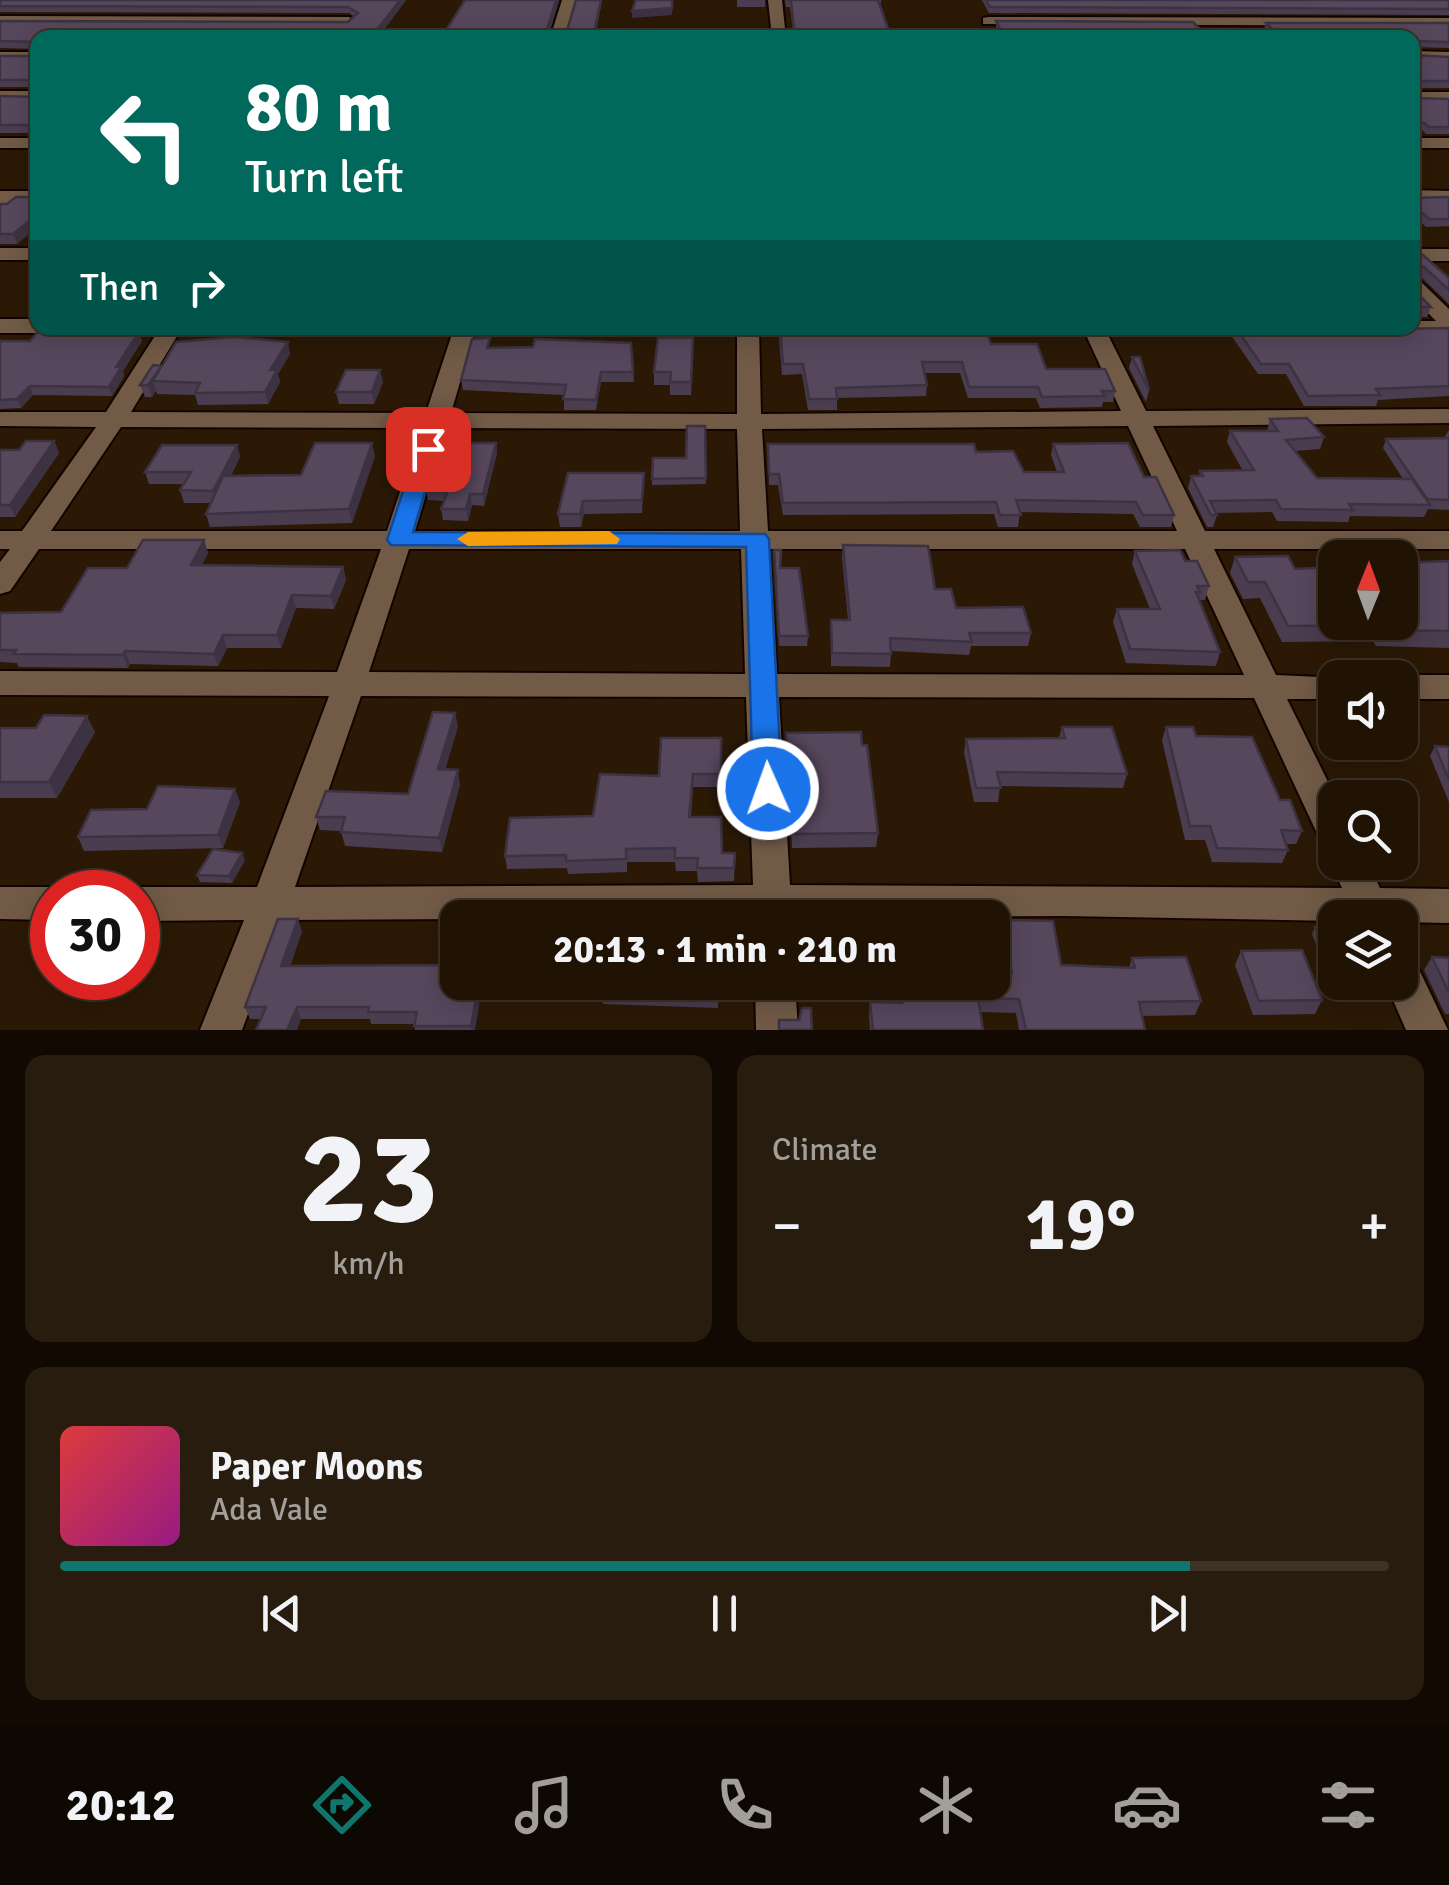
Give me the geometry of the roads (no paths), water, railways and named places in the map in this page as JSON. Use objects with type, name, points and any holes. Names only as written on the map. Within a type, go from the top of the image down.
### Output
[{"type":"street","points":[[71,20],[98,0]]},
{"type":"street","points":[[201,30],[234,0]]},
{"type":"street","points":[[560,30],[570,0]]},
{"type":"street","points":[[775,0],[777,30]]},
{"type":"street","points":[[1224,0],[1256,30]]},
{"type":"street","points":[[342,30],[360,5]]},
{"type":"street","points":[[992,30],[986,16],[1449,22]]},
{"type":"street","points":[[0,20],[349,21]]},
{"type":"street","points":[[0,56],[30,56]]},
{"type":"street","points":[[1420,56],[1449,56]]},
{"type":"street","points":[[0,96],[30,96]]},
{"type":"street","points":[[1420,97],[1449,97]]},
{"type":"street","points":[[1420,143],[1449,143]]},
{"type":"street","points":[[0,144],[30,144]]},
{"type":"street","points":[[1420,178],[1444,196]]},
{"type":"street","points":[[0,254],[30,254]]},
{"type":"street","points":[[1420,255],[1449,255]]},
{"type":"street","points":[[1420,293],[1449,325]]},
{"type":"street","points":[[1420,326],[1449,325]]},
{"type":"street","points":[[0,326],[30,326]]},
{"type":"street","points":[[0,584],[114,420],[167,335]]},
{"type":"street","points":[[221,1030],[270,905],[399,540],[463,335]]},
{"type":"street","points":[[748,335],[773,900]]},
{"type":"street","points":[[1097,335],[1318,797]]},
{"type":"street","points":[[0,418],[749,422],[1449,416]]},
{"type":"street","points":[[0,540],[1449,540]]},
{"type":"street","points":[[0,684],[1318,687]]},
{"type":"street","points":[[1418,687],[1449,687]]},
{"type":"street","points":[[1010,902],[1064,900],[1318,910]]},
{"type":"street","points":[[0,904],[30,904]]},
{"type":"street","points":[[160,904],[440,906]]},
{"type":"street","points":[[1418,908],[1449,906]]},
{"type":"street","points":[[776,1000],[777,1030]]},
{"type":"street","points":[[1413,1000],[1426,1030]]}]
